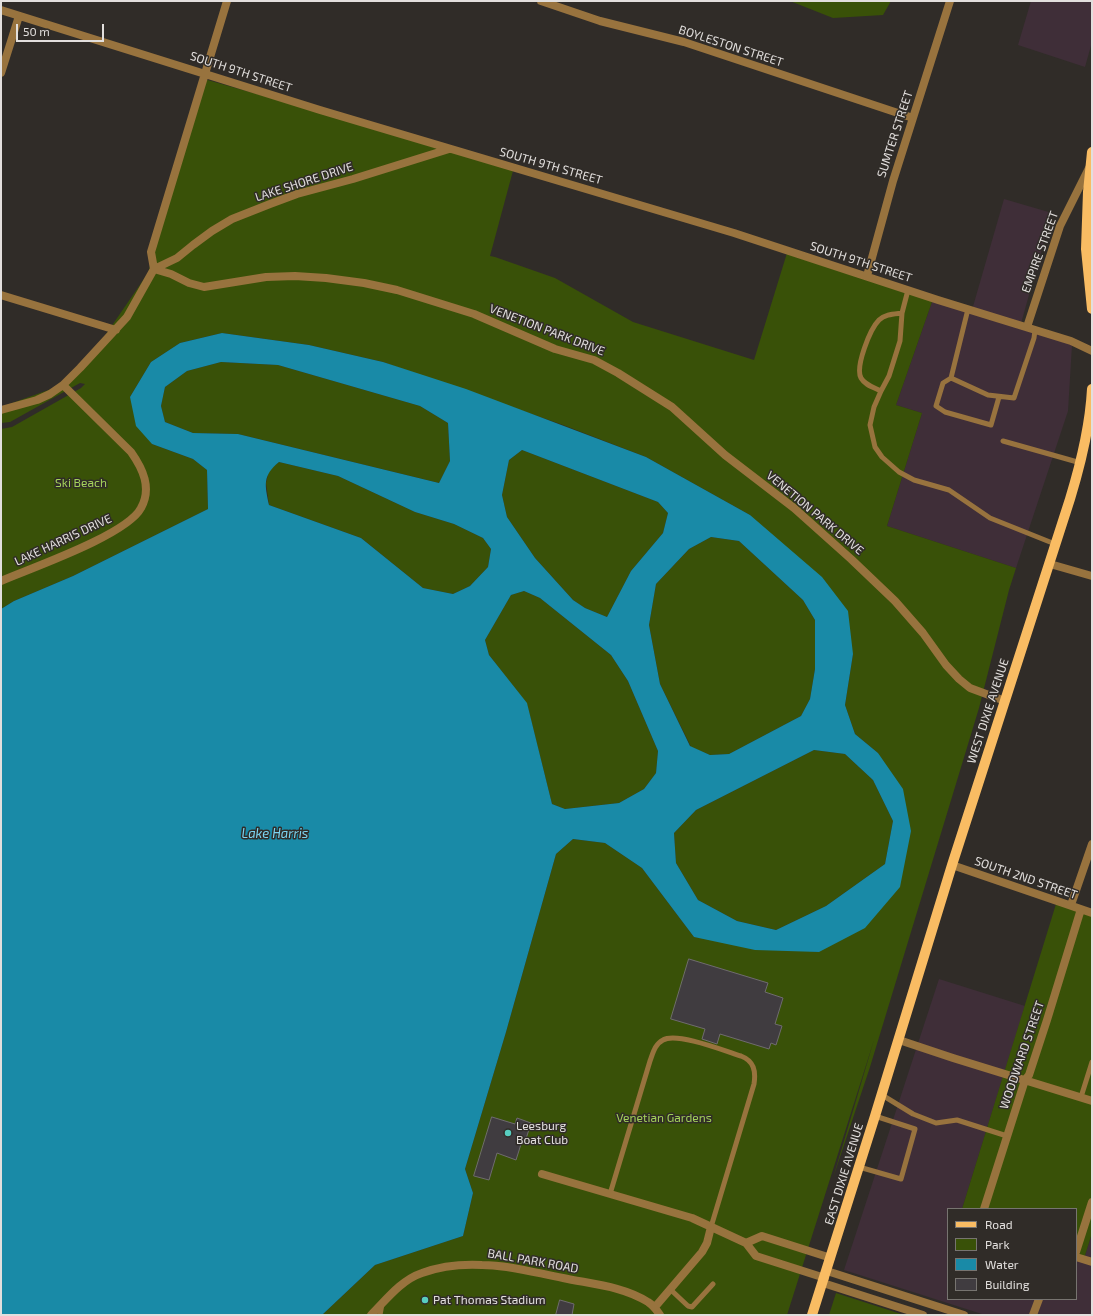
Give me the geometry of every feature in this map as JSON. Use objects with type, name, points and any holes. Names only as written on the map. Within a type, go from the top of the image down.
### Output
[{"type":"main road","points":[[1092,152],[1088,192],[1086,249],[1092,309]]},
{"type":"main road","name":"WEST DIXIE AVENUE","points":[[899,1040],[952,865],[1056,544],[1080,463],[1088,427],[1092,389]]},
{"type":"main road","name":"EAST DIXIE AVENUE","points":[[812,1315],[899,1040]]},
{"type":"street","points":[[1,410],[37,400],[50,394],[63,385],[127,317],[154,269],[151,252],[227,1]]},
{"type":"street","name":"BOYLESTON STREET","points":[[541,1],[600,21],[684,42],[913,118]]},
{"type":"street","name":"SUMTER STREET","points":[[867,276],[893,181],[950,1]]},
{"type":"street","name":"SOUTH 9TH STREET","points":[[1,10],[320,110],[734,233],[1071,341],[1092,351]]},
{"type":"street","points":[[1,73],[19,16]]},
{"type":"street","name":"LAKE SHORE DRIVE","points":[[154,269],[176,258],[206,236],[232,220],[270,204],[297,194],[354,179],[450,149]]},
{"type":"street","name":"EMPIRE STREET","points":[[1027,327],[1060,226],[1090,166]]},
{"type":"street","name":"VENETION PARK DRIVE","points":[[154,269],[171,274],[189,283],[204,287],[266,277],[295,276],[326,278],[384,287],[431,299],[474,314],[555,349],[594,360],[618,373],[672,407],[725,455],[794,508],[895,601],[923,632],[946,665],[959,679],[970,688],[1005,701]]},
{"type":"street","points":[[1,295],[116,330]]},
{"type":"street","name":"LAKE HARRIS DRIVE","points":[[1,581],[65,555],[110,534],[129,522],[137,514],[141,508],[145,496],[146,485],[144,474],[131,452],[63,385]]},
{"type":"street","points":[[1050,564],[1092,576]]},
{"type":"street","points":[[1071,905],[1092,844]]},
{"type":"street","name":"SOUTH 2ND STREET","points":[[952,865],[1092,913]]},
{"type":"street","name":"WOODWARD STREET","points":[[984,1208],[1025,1080],[1029,1075],[1047,1020],[1081,909]]},
{"type":"street","points":[[899,1040],[1092,1101]]},
{"type":"street","points":[[542,1174],[692,1218],[746,1243],[756,1256],[825,1277],[964,1315]]},
{"type":"street","points":[[1077,1249],[1092,1202]]},
{"type":"street","points":[[660,1315],[655,1307],[702,1252],[707,1243],[711,1227]]},
{"type":"street","points":[[746,1243],[762,1236],[831,1258]]},
{"type":"street","points":[[1077,1257],[1092,1262]]},
{"type":"street","name":"BALL PARK ROAD","points":[[371,1315],[399,1287],[411,1278],[422,1273],[444,1267],[484,1264],[521,1269],[616,1289],[648,1302],[655,1307]]},
{"type":"street","points":[[825,1277],[923,1315]]},
{"type":"street","points":[[1033,1315],[1039,1300]]},
{"type":"lane","points":[[908,290],[902,313],[900,341],[889,376],[874,408],[870,425],[875,446],[882,457],[899,472],[914,480],[949,490],[990,518],[1056,544]]},
{"type":"lane","points":[[968,309],[951,378],[943,384],[936,406],[945,412],[991,425],[999,397]]},
{"type":"lane","points":[[881,391],[865,384],[859,374],[859,367],[864,350],[879,320],[889,314],[902,313]]},
{"type":"lane","points":[[951,378],[988,395],[1014,398],[1034,338],[1035,330]]},
{"type":"lane","points":[[1004,441],[1080,463]]},
{"type":"lane","points":[[610,1194],[650,1061],[653,1052],[659,1043],[666,1038],[680,1038],[741,1056],[750,1061],[753,1066],[755,1071],[754,1084],[711,1227]]},
{"type":"lane","points":[[1081,1097],[1092,1062]]},
{"type":"lane","points":[[882,1095],[913,1114],[936,1123],[956,1120],[1007,1136]]},
{"type":"lane","points":[[859,1167],[901,1179],[916,1129],[875,1116]]},
{"type":"lane","points":[[670,1290],[688,1306],[692,1307],[713,1284]]},
{"type":"lane","points":[[380,1315],[382,1304]]},
{"type":"shaded area","points":[[1031,1],[1092,1],[1092,42],[1085,67],[1018,45]]},
{"type":"shaded area","points":[[1004,199],[1052,213],[1020,327],[1072,345],[1068,411],[1016,568],[887,526],[922,413],[896,405],[933,299],[972,310]]},
{"type":"shaded area","points":[[939,979],[1025,1006],[962,1208],[947,1208],[947,1300],[1077,1300],[1077,1260],[1083,1262],[1092,1233],[1092,1315],[985,1315],[844,1270]]},
{"type":"green space","points":[[790,1],[891,1],[883,15],[833,18]]},
{"type":"green space","name":"Venetian Gardens","points":[[204,79],[514,167],[490,256],[555,278],[633,322],[754,360],[787,253],[933,299],[896,405],[922,413],[887,526],[1016,568],[979,708],[870,1067],[833,1178],[874,1040],[787,1315],[322,1315],[375,1265],[463,1236],[473,1193],[465,1169],[506,1032],[556,854],[573,839],[605,843],[642,868],[694,937],[819,952],[911,831],[878,753],[855,734],[845,705],[853,654],[750,515],[646,457],[563,425],[383,362],[309,345],[222,333],[180,343],[151,362],[130,397],[152,444],[193,459],[207,470],[208,509],[73,576],[14,601],[1,609],[1,429],[12,427],[81,388],[85,384],[80,383],[10,422],[1,423],[1,407],[54,388],[89,359],[148,273]]},
{"type":"green space","points":[[221,362],[278,365],[420,406],[448,423],[450,461],[439,483],[238,434],[193,433],[165,422],[161,406],[165,387],[187,371]]},
{"type":"green space","points":[[522,450],[658,502],[668,513],[663,533],[631,571],[607,617],[585,608],[573,600],[535,558],[507,517],[502,495],[509,460]]},
{"type":"green space","points":[[279,462],[338,476],[415,512],[454,524],[483,538],[491,549],[488,567],[470,586],[453,594],[423,588],[361,538],[269,505],[266,483],[269,470]]},
{"type":"green space","points":[[711,537],[739,541],[803,600],[815,620],[815,669],[810,699],[801,716],[729,754],[710,755],[691,747],[660,684],[649,625],[656,584],[689,549]]},
{"type":"green space","points":[[524,591],[540,598],[611,655],[628,681],[658,751],[656,773],[644,789],[619,803],[565,809],[552,804],[527,704],[489,655],[485,640],[511,595]]},
{"type":"green space","points":[[814,750],[845,754],[873,780],[893,821],[885,864],[826,906],[776,930],[737,921],[698,900],[676,863],[674,833],[696,810]]},
{"type":"green space","points":[[1056,904],[1092,915],[1092,1233],[1083,1262],[1077,1260],[1077,1208],[962,1208]]},
{"type":"green space","points":[[836,1293],[904,1315],[829,1315]]},
{"type":"water","name":"Lake Harris","points":[[222,333],[309,345],[383,362],[466,389],[646,457],[750,515],[822,577],[848,611],[853,654],[845,705],[855,734],[878,753],[903,789],[911,831],[900,887],[865,928],[819,952],[755,950],[694,937],[642,868],[605,843],[573,839],[556,854],[506,1032],[465,1169],[473,1193],[463,1236],[375,1265],[322,1315],[1,1315],[1,609],[14,601],[73,576],[208,509],[207,470],[193,459],[152,444],[136,426],[130,397],[151,362],[180,343]],"holes":[[[221,362],[278,365],[420,406],[448,423],[450,461],[439,483],[238,434],[193,433],[165,422],[161,406],[165,387],[187,371]],[[522,450],[658,502],[668,513],[663,533],[631,571],[607,617],[585,608],[573,600],[535,558],[507,517],[502,495],[509,460]],[[279,462],[338,476],[415,512],[454,524],[483,538],[491,549],[488,567],[470,586],[453,594],[423,588],[361,538],[269,505],[266,492],[266,481],[270,472]],[[711,537],[739,541],[803,600],[815,620],[815,669],[810,699],[801,716],[729,754],[710,755],[690,746],[660,684],[649,625],[656,584],[689,549]],[[524,591],[540,598],[611,655],[628,681],[658,751],[656,773],[644,789],[619,803],[565,809],[552,804],[527,703],[489,655],[485,640],[511,595]],[[814,750],[845,754],[873,780],[893,821],[885,864],[826,906],[776,930],[737,921],[698,900],[676,863],[674,833],[696,810]]]},
{"type":"building","points":[[689,959],[768,983],[765,992],[783,998],[775,1024],[782,1026],[776,1045],[771,1043],[769,1049],[720,1034],[717,1044],[702,1039],[705,1029],[671,1019]]},
{"type":"building","name":"Leesburg Boat Club","points":[[492,1117],[515,1124],[517,1118],[531,1123],[525,1142],[522,1141],[516,1160],[497,1153],[489,1180],[474,1176]]},
{"type":"building","points":[[560,1300],[574,1304],[572,1315],[556,1315]]},
{"type":"place","name":"Leesburg Boat Club","points":[[508,1133]]},
{"type":"place","name":"Pat Thomas Stadium","points":[[425,1300]]},
{"type":"park label","name":"Ski Beach","points":[[81,483]]}]
